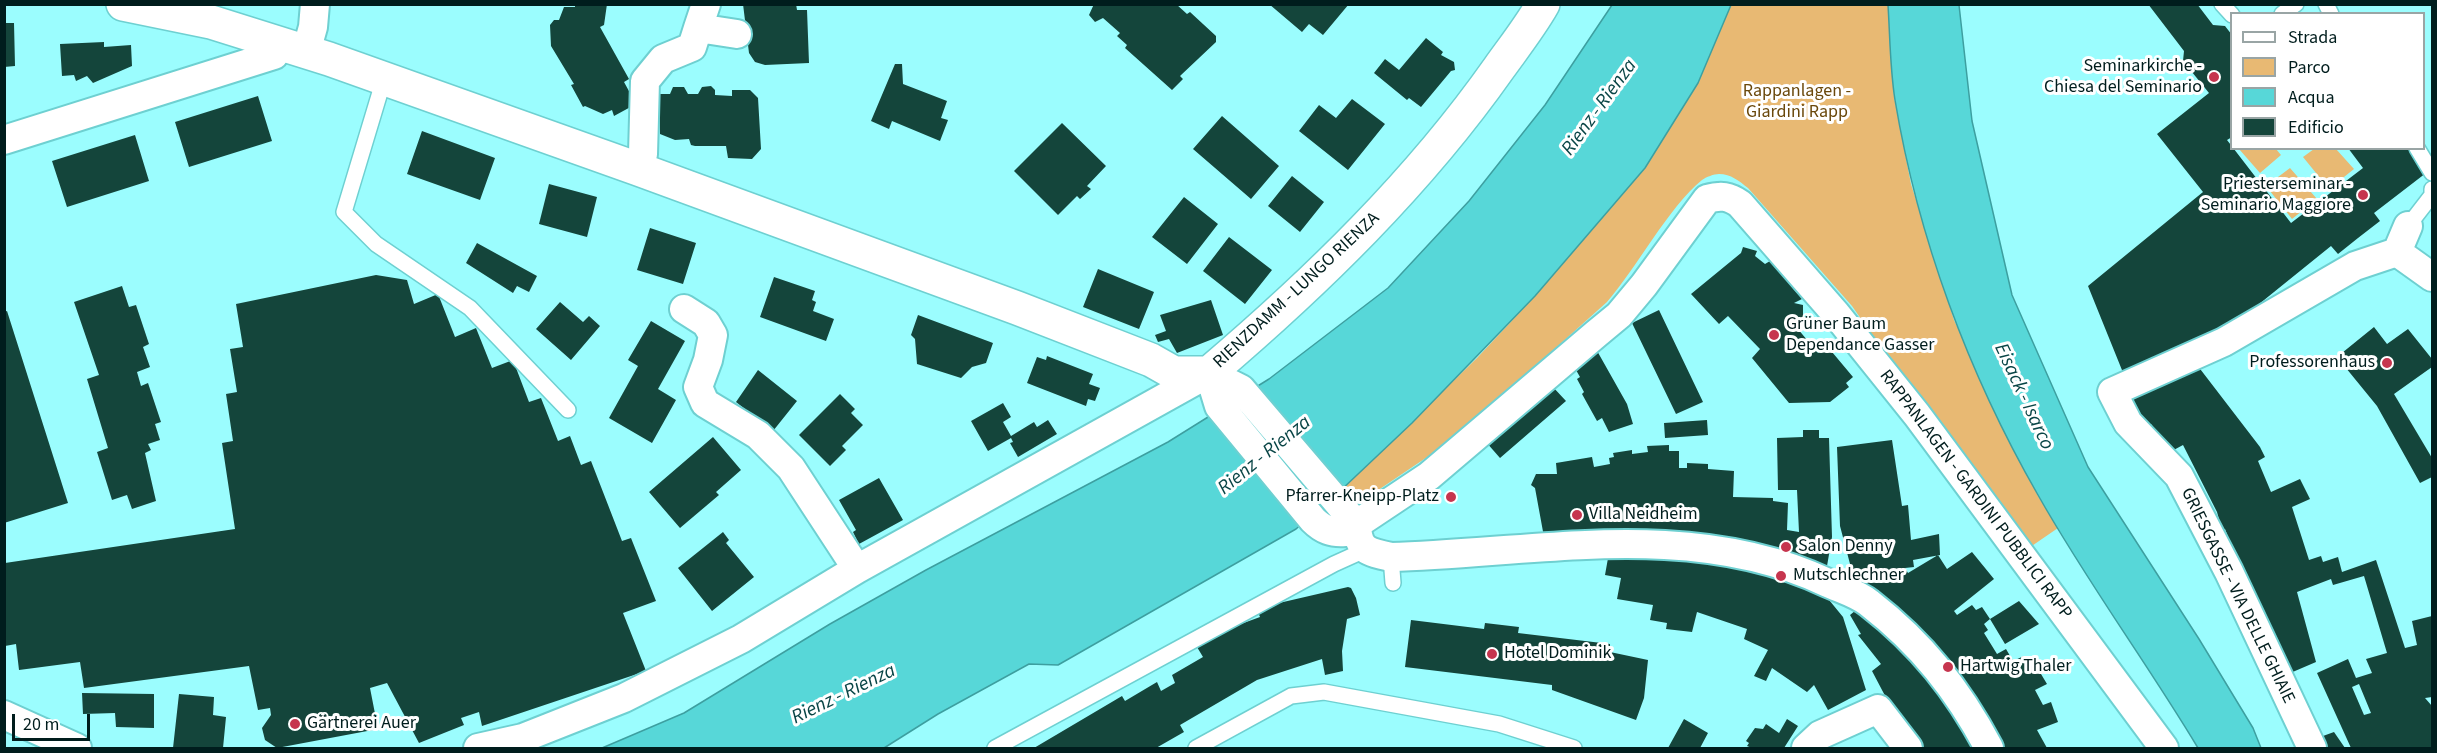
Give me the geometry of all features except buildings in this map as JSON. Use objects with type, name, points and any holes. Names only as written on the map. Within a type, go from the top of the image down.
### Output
[{"type":"street","points":[[123,4],[211,22],[292,47],[1006,304],[1151,360],[1174,372],[1209,373],[1230,398],[1313,520],[1320,527],[1334,533],[1345,532],[1376,554],[1623,543],[1712,549],[1792,566],[1844,592],[1937,668],[1965,704],[1989,748]]},
{"type":"street","points":[[4,140],[274,55],[292,47],[313,27],[315,4]]},
{"type":"street","name":"RIENZDAMM - LUNGO RIENZA","points":[[478,748],[523,738],[624,698],[741,639],[857,569],[1209,373],[1246,342],[1378,216],[1464,117],[1543,4]]},
{"type":"street","points":[[643,154],[645,81],[663,59],[692,47],[702,16],[737,34]]},
{"type":"street","name":"RAPPANLAGEN - GARDINI PUBBLICI RAPP","points":[[1376,554],[1429,476],[1618,315],[1644,285],[1707,199],[1718,196],[1731,197],[1740,204],[1836,314],[1917,414],[2164,748]]},
{"type":"street","points":[[2408,226],[2397,252],[2433,277]]},
{"type":"street","name":"GRIESGASSE - VIA DELLE GHIAIE","points":[[2312,748],[2229,572],[2179,476],[2128,423],[2112,392],[2224,342],[2355,266],[2397,252]]},
{"type":"street","points":[[684,309],[706,323],[713,334],[708,360],[698,387],[705,403],[758,435],[791,468],[857,569]]},
{"type":"street","points":[[1230,398],[1337,501],[1376,554]]},
{"type":"street","points":[[1806,748],[1820,735],[1878,709],[1908,748]]},
{"type":"street","points":[[4,715],[76,748]]},
{"type":"lane","points":[[384,79],[344,212],[376,244],[470,308],[568,410]]},
{"type":"lane","points":[[2418,150],[2433,173]]},
{"type":"lane","points":[[2408,226],[2432,195],[2433,189]]},
{"type":"lane","points":[[995,748],[1323,569],[1376,554]]},
{"type":"lane","points":[[1196,748],[1291,696],[1324,692],[1499,724],[1574,748]]},
{"type":"green space","name":"Rappanlagen - Giardini Rapp","points":[[1731,5],[1888,5],[1894,97],[1911,184],[1954,320],[2038,496],[2058,528],[2023,552],[1852,306],[1748,188],[1738,180],[1723,174],[1712,175],[1704,179],[1689,192],[1665,221],[1607,302],[1454,439],[1353,507],[1339,492],[1477,358],[1535,296],[1645,168],[1698,83]]},
{"type":"green space","points":[[2240,150],[2277,150],[2281,155],[2260,173]]},
{"type":"green space","points":[[2313,150],[2337,150],[2354,169],[2329,189],[2303,157]]},
{"type":"green space","points":[[2290,168],[2317,199],[2292,219],[2266,186]]},
{"type":"water","name":"Rienz - Rienza","points":[[1612,5],[1731,5],[1698,83],[1645,168],[1535,296],[1412,423],[1296,529],[1058,665],[1029,664],[938,714],[884,748],[602,748],[684,713],[830,624],[926,570],[1168,442],[1269,379],[1388,288],[1469,201],[1545,105]]},
{"type":"water","name":"Eisack - Isarco","points":[[1888,5],[1959,5],[1972,121],[2012,295],[2088,467],[2199,639],[2253,728],[2261,748],[2198,748],[2076,559],[2013,449],[1968,353],[1949,304],[1917,203],[1895,100]]},
{"type":"place","name":"Seminarkirche - Chiesa del Seminario","points":[[2214,77]]},
{"type":"place","name":"Priesterseminar - Seminario Maggiore","points":[[2363,195]]},
{"type":"place","name":"Grüner Baum Dependance Gasser","points":[[1774,335]]},
{"type":"place","name":"Professorenhaus","points":[[2387,363]]},
{"type":"place","name":"Pfarrer-Kneipp-Platz","points":[[1451,497]]},
{"type":"place","name":"Villa Neidheim","points":[[1577,515]]},
{"type":"place","name":"Salon Denny","points":[[1786,547]]},
{"type":"place","name":"Mutschlechner","points":[[1781,576]]},
{"type":"place","name":"Hotel Dominik","points":[[1492,654]]},
{"type":"place","name":"Hartwig Thaler","points":[[1948,667]]},
{"type":"place","name":"Gärtnerei Auer","points":[[295,724]]}]
